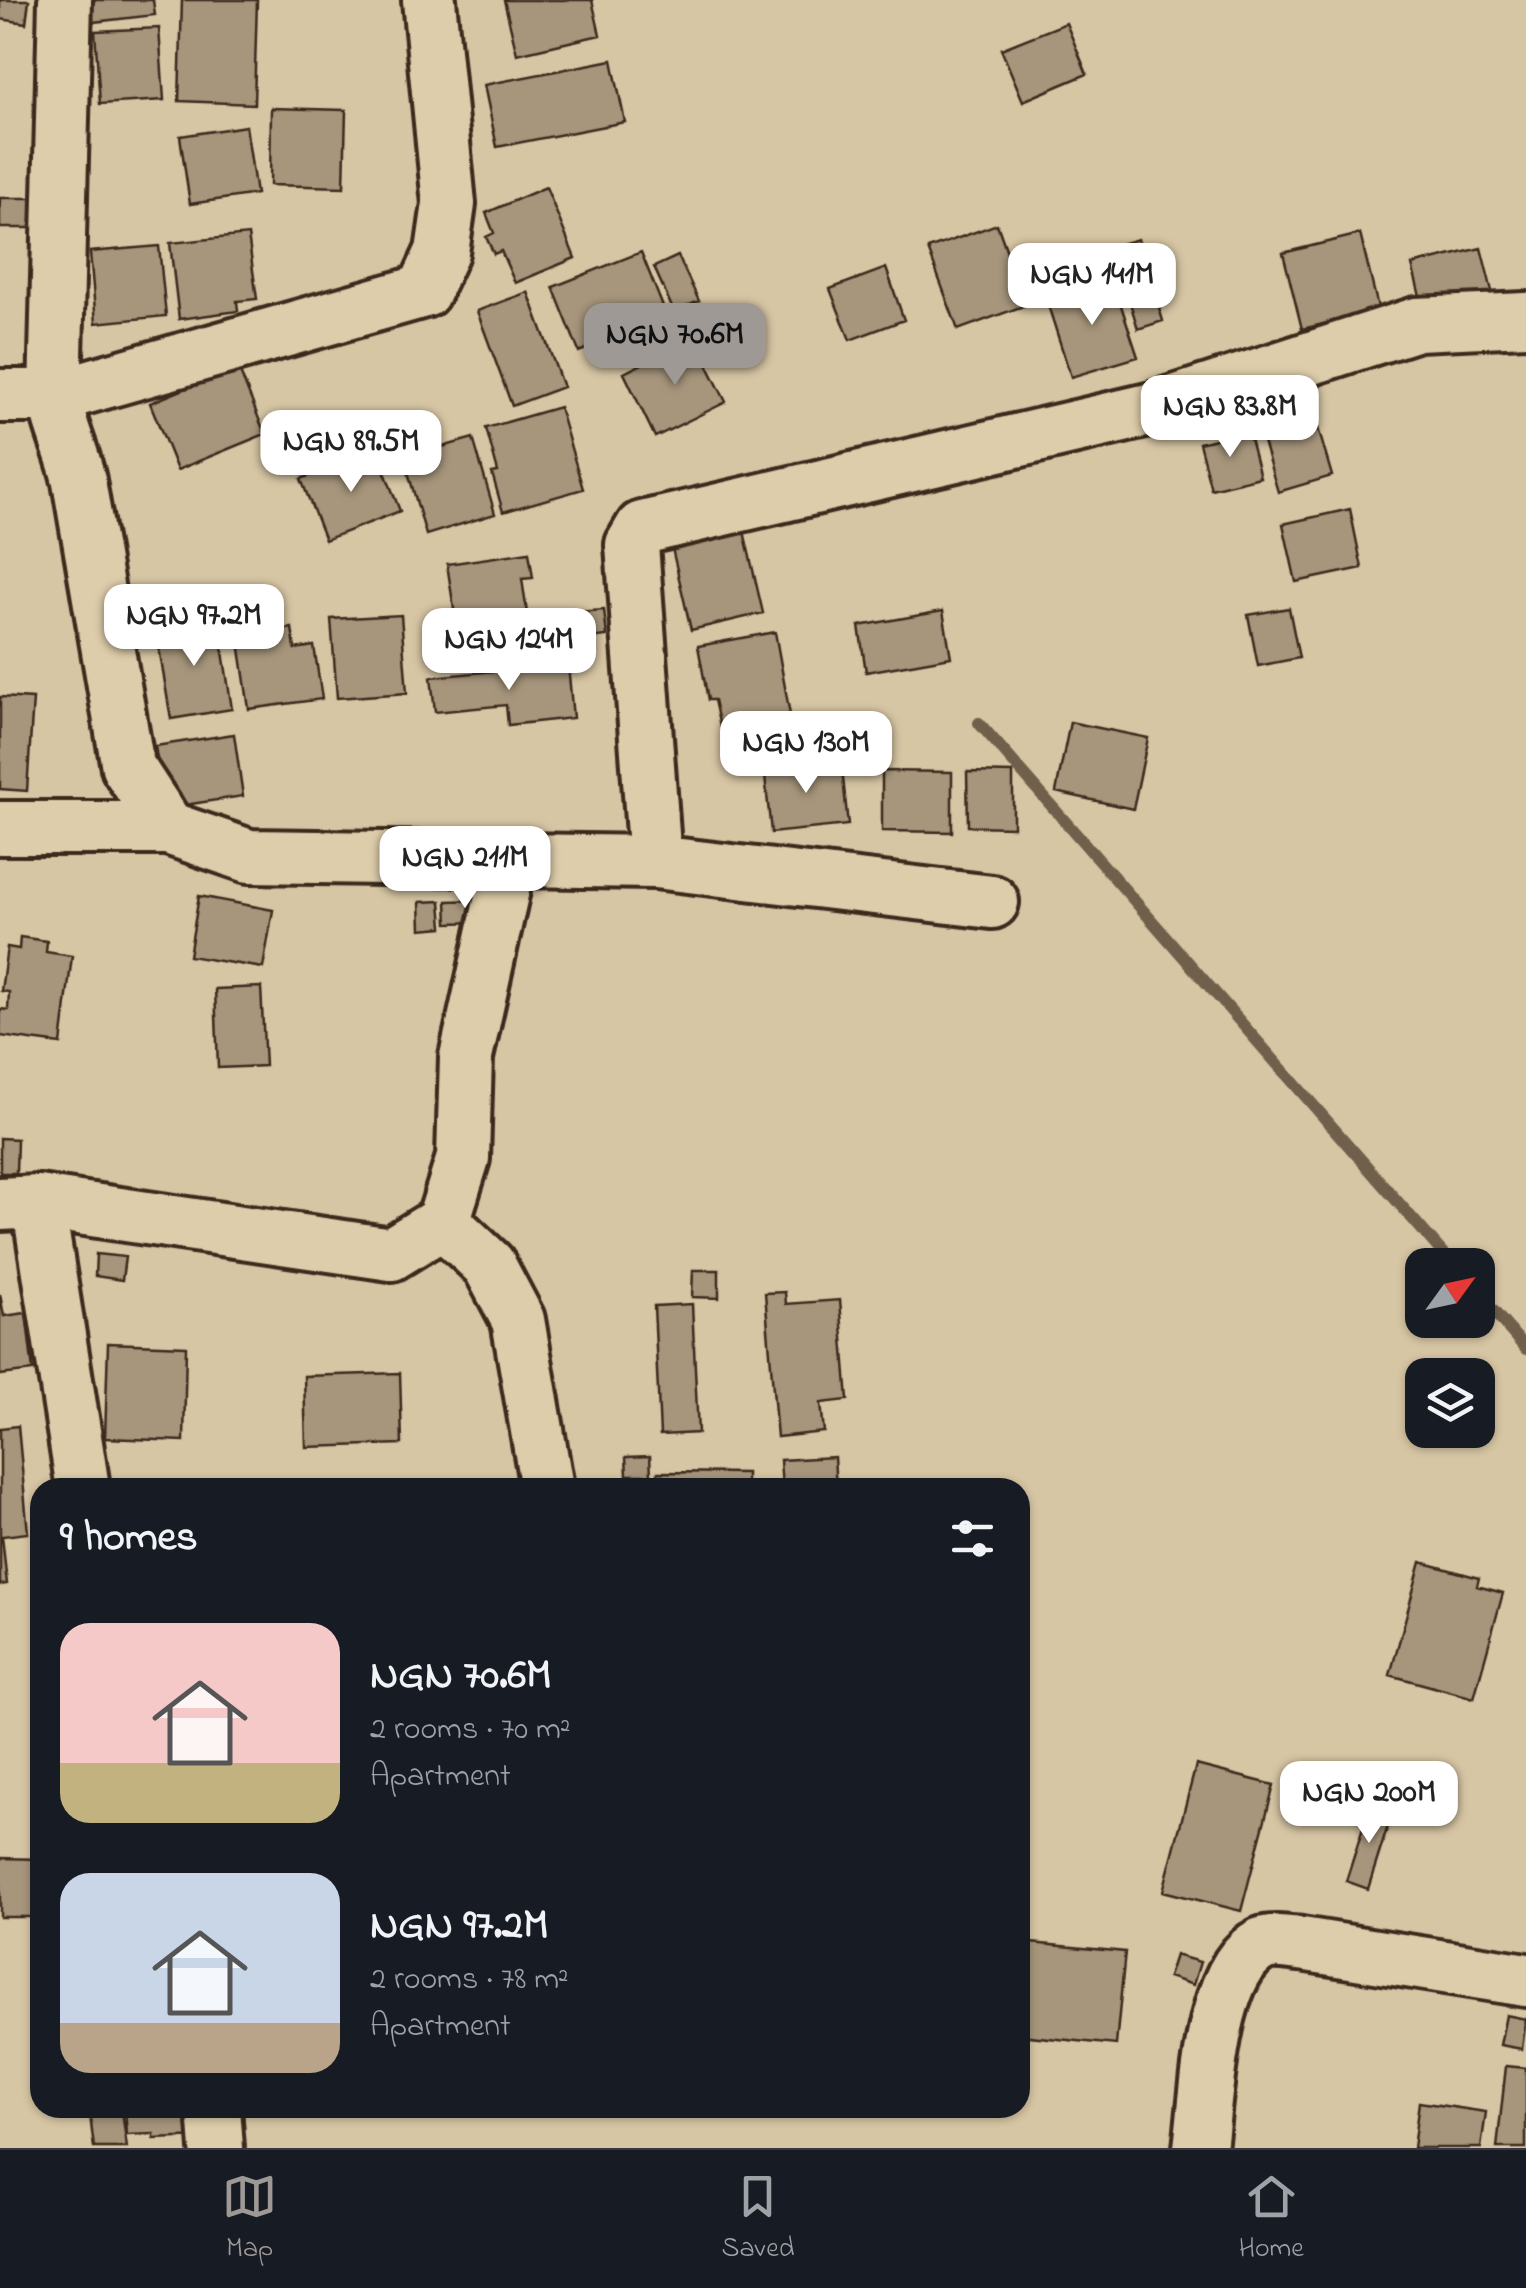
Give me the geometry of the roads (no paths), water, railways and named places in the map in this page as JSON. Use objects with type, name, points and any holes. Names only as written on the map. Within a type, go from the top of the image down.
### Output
[{"type":"street","points":[[65,0],[55,396],[58,420],[71,442],[79,481],[128,766],[168,828]]},
{"type":"street","points":[[0,396],[55,396],[424,291],[442,252],[449,204],[430,0]]},
{"type":"street","points":[[655,862],[632,544],[642,528],[1153,409],[1417,324],[1526,319]]},
{"type":"street","points":[[0,828],[168,828],[249,856],[655,862],[992,902]]},
{"type":"street","points":[[81,1478],[19,1203],[391,1254],[443,1222],[463,1158],[466,1057],[509,862]]},
{"type":"street","points":[[443,1222],[489,1266],[518,1320],[545,1478]]},
{"type":"street","points":[[1200,2148],[1220,2011],[1236,1966],[1264,1943],[1301,1944],[1526,1980]]},
{"type":"street","points":[[215,2118],[217,2148]]},
{"type":"waterway","points":[[979,723],[1438,1248]]},
{"type":"waterway","points":[[1495,1313],[1526,1349]]}]
